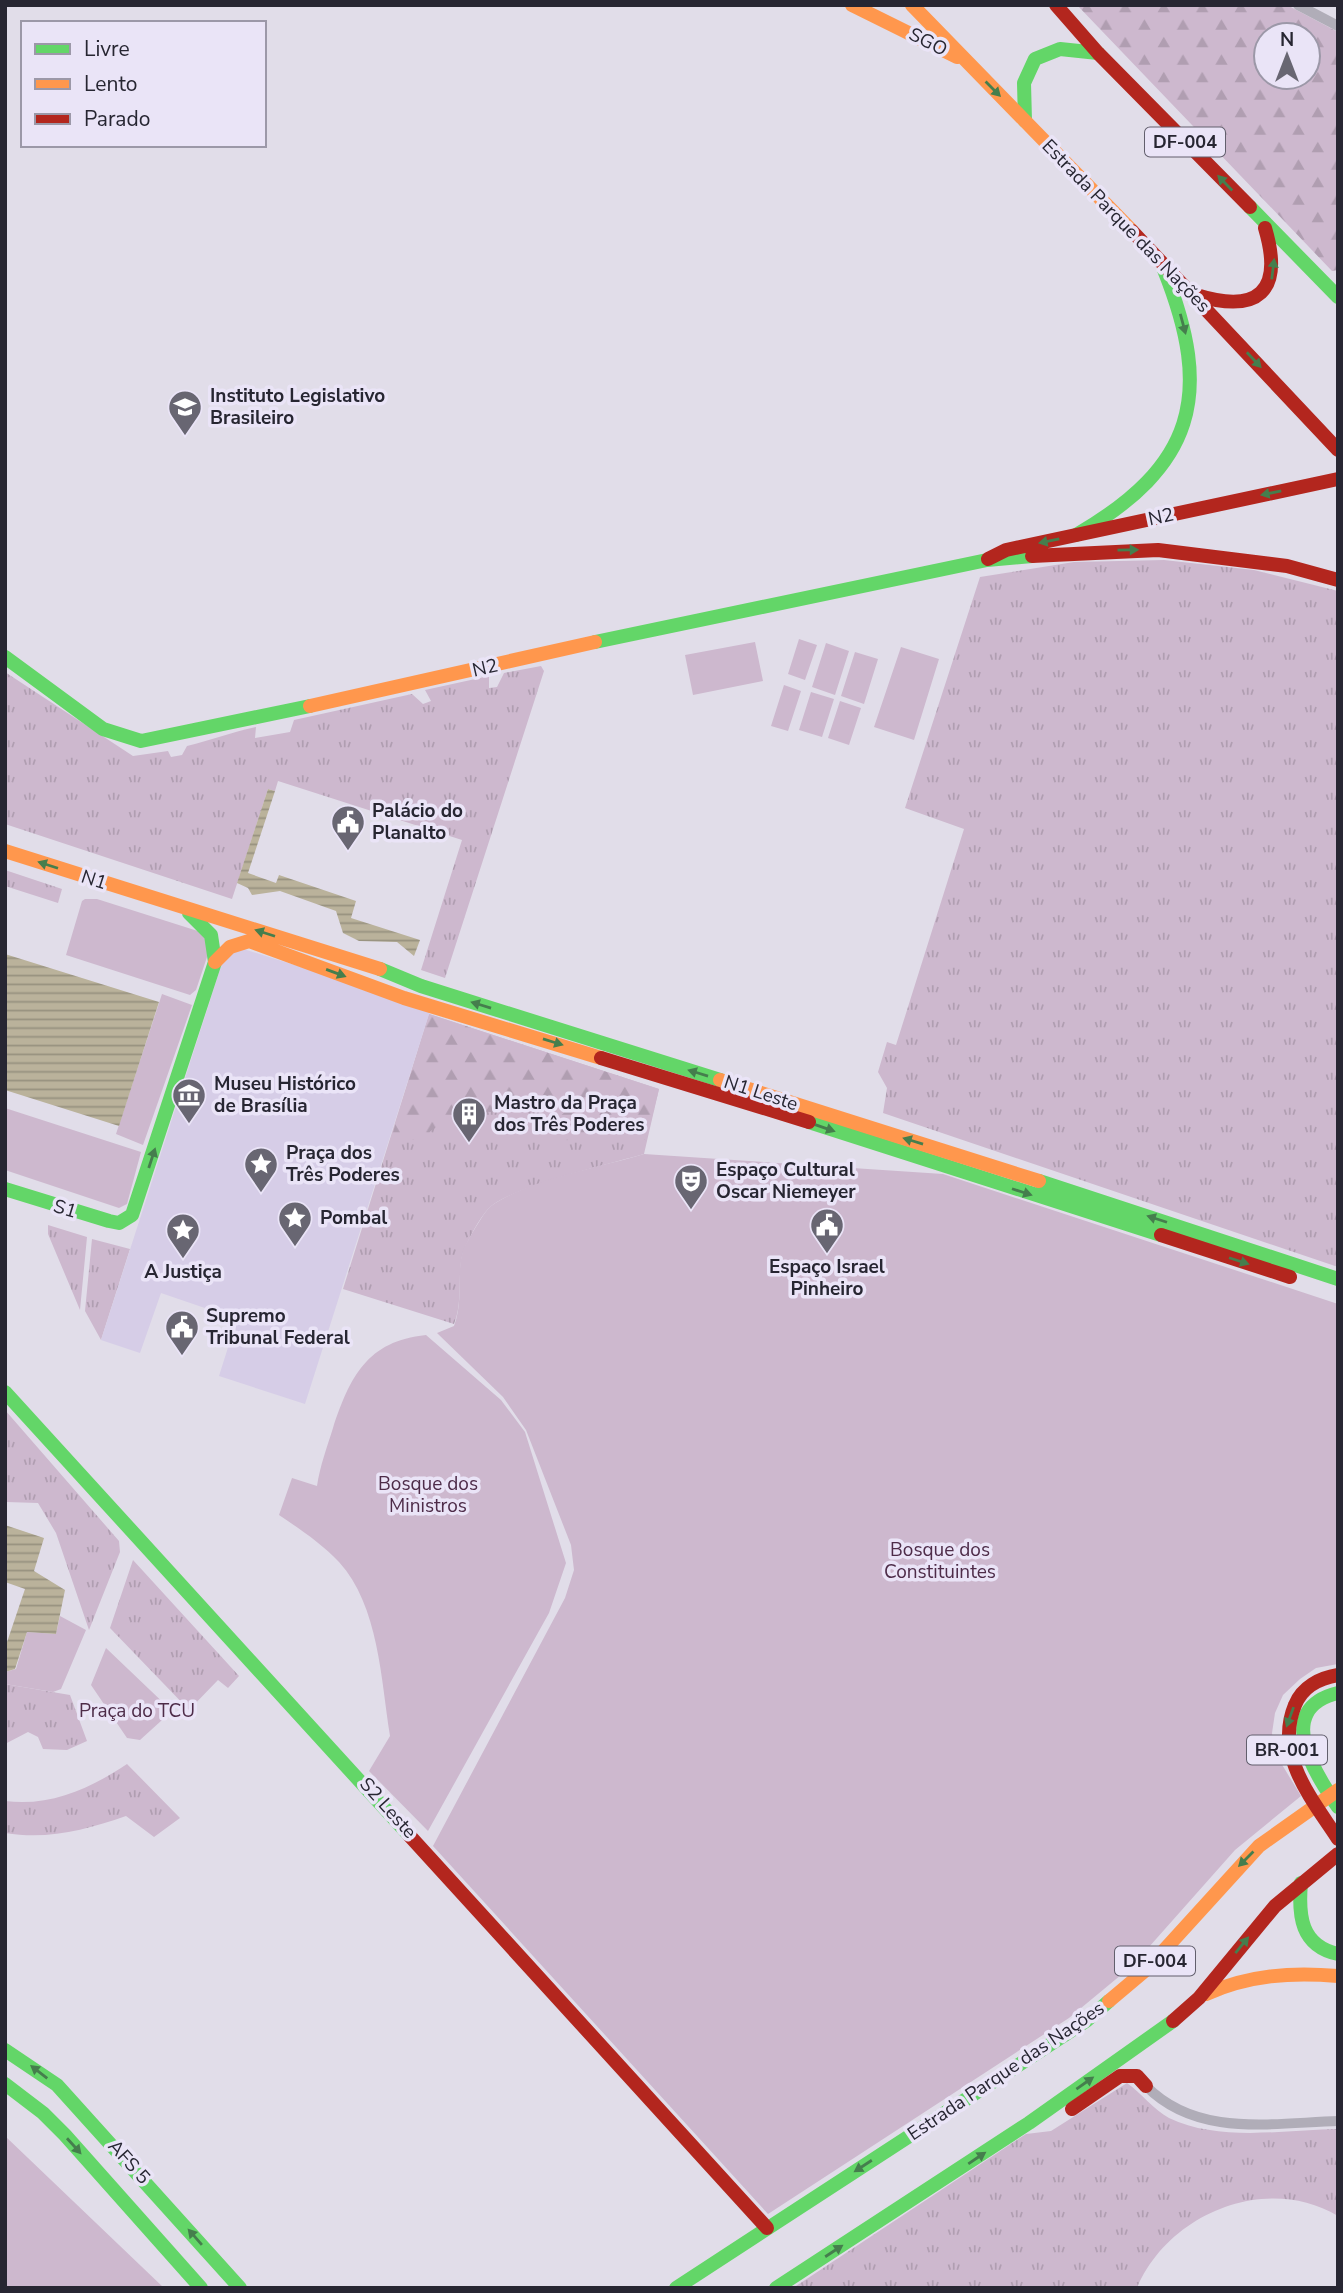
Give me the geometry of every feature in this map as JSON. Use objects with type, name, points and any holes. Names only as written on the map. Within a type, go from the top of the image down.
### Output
[{"type":"main road","name":"SGO","points":[[852,5],[966,62]]},
{"type":"main road","name":"Estrada Parque das Nações","points":[[912,5],[1160,260],[1338,450]]},
{"type":"main road","name":"DF-004","points":[[1056,5],[1097,52],[1338,297]]},
{"type":"main road","points":[[1025,121],[1021,87],[1036,59],[1062,48],[1097,52]]},
{"type":"main road","points":[[1262,220],[1291,239],[1327,274],[1338,278]]},
{"type":"main road","points":[[1191,293],[1228,305],[1246,303],[1262,294],[1272,279],[1275,261],[1262,220]]},
{"type":"main road","points":[[1076,536],[1114,515],[1137,497],[1172,452],[1183,424],[1190,392],[1191,364],[1184,326],[1160,260]]},
{"type":"main road","name":"N2","points":[[987,561],[1006,551],[1338,479]]},
{"type":"main road","name":"N2","points":[[5,657],[103,729],[141,741],[600,641],[987,561],[1096,551],[1158,550],[1287,566],[1338,580]]},
{"type":"main road","name":"N1","points":[[5,851],[183,908]]},
{"type":"main road","points":[[183,908],[211,935],[215,962]]},
{"type":"main road","name":"N1 Leste","points":[[183,908],[1338,1279]]},
{"type":"main road","name":"N1 Leste","points":[[215,962],[227,947],[237,942],[249,941],[404,998],[761,1107],[1338,1292]]},
{"type":"main road","name":"S1","points":[[5,1189],[109,1222],[127,1220],[137,1204],[215,962]]},
{"type":"main road","name":"S2 Leste","points":[[5,1392],[767,2228]]},
{"type":"main road","name":"BR-001","points":[[1338,1675],[1313,1683],[1300,1696],[1286,1727],[1291,1761],[1338,1839]]},
{"type":"main road","name":"BR-001","points":[[1338,1693],[1328,1695],[1314,1705],[1302,1732],[1306,1757],[1338,1807]]},
{"type":"main road","name":"Estrada Parque das Nações","points":[[676,2288],[1086,2021],[1147,1969],[1259,1846],[1338,1790]]},
{"type":"main road","name":"DF-004","points":[[776,2288],[1029,2123],[1173,2021],[1199,1998],[1275,1906],[1332,1858]]},
{"type":"main road","points":[[1301,1883],[1300,1922],[1307,1938],[1317,1948],[1338,1954]]},
{"type":"main road","points":[[1199,1998],[1228,1983],[1250,1976],[1280,1972],[1338,1976]]},
{"type":"main road","points":[[1146,2086],[1145,2060],[1164,2040],[1173,2021]]},
{"type":"main road","name":"AFS 5","points":[[5,2050],[57,2085],[240,2288]]},
{"type":"main road","points":[[1029,2123],[1044,2124],[1061,2116],[1119,2076],[1137,2076],[1146,2086]]},
{"type":"main road","name":"AFS 5","points":[[5,2084],[43,2113],[201,2288]]},
{"type":"street","points":[[1298,5],[1338,26]]},
{"type":"street","points":[[1146,2086],[1175,2109],[1200,2120],[1225,2123],[1338,2121]]},
{"type":"green space","points":[[1077,5],[1287,5],[1317,21],[1252,21],[1252,91],[1322,91],[1322,24],[1338,32],[1338,270],[1332,271]]},
{"type":"green space","points":[[1164,560],[1254,570],[1338,591],[1338,1267],[883,1113],[887,1088],[878,1072],[887,1042],[896,1045],[964,829],[905,808],[980,577],[1074,562]]},
{"type":"green space","points":[[799,639],[817,645],[805,680],[788,674]]},
{"type":"green space","points":[[755,642],[763,681],[693,695],[685,655]]},
{"type":"green space","points":[[826,643],[849,651],[835,695],[812,687]]},
{"type":"green space","points":[[901,647],[939,659],[914,740],[874,727]]},
{"type":"green space","points":[[855,652],[878,659],[864,704],[841,696]]},
{"type":"green space","points":[[541,666],[544,671],[445,978],[421,970],[462,840],[278,781],[275,791],[268,789],[232,899],[5,824],[5,672],[133,756],[168,751],[171,757],[182,755],[187,746],[238,731],[256,727],[255,738],[290,732],[294,720],[412,694],[423,704],[431,701],[425,690],[489,676],[489,688],[497,687],[504,673]]},
{"type":"green space","points":[[784,685],[801,691],[788,731],[771,726]]},
{"type":"green space","points":[[811,692],[834,699],[822,737],[799,730]]},
{"type":"green space","points":[[840,701],[861,708],[849,745],[828,738]]},
{"type":"green space","points":[[5,870],[62,889],[58,903],[5,886]]},
{"type":"green space","points":[[97,899],[204,933],[209,951],[196,990],[190,995],[66,955],[82,901]]},
{"type":"green space","points":[[162,994],[192,1005],[143,1145],[116,1134]]},
{"type":"green space","points":[[429,1014],[659,1089],[644,1154],[537,1185],[499,1201],[488,1209],[464,1250],[460,1266],[459,1305],[454,1324],[343,1289]]},
{"type":"green space","points":[[429,1014],[659,1089],[646,1141],[624,1121],[597,1135],[578,1140],[547,1136],[546,1128],[578,1101],[546,1096],[533,1108],[518,1104],[494,1112],[458,1111],[420,1139],[390,1142]]},
{"type":"green space","points":[[5,1108],[141,1152],[127,1204],[119,1208],[5,1170]]},
{"type":"green space","name":"Bosque dos Constituintes","points":[[644,1154],[943,1174],[1338,1304],[1338,1664],[1316,1668],[1283,1695],[1275,1713],[1272,1733],[1275,1753],[1301,1796],[1235,1850],[1133,1965],[1069,2018],[768,2214],[433,1846],[565,1598],[574,1570],[571,1545],[526,1430],[503,1397],[437,1333],[454,1326],[459,1306],[463,1251],[491,1206],[544,1181]]},
{"type":"green space","points":[[48,1225],[87,1237],[80,1310],[48,1234]]},
{"type":"green space","points":[[92,1239],[130,1249],[101,1340],[85,1311]]},
{"type":"green space","name":"Bosque dos Ministros","points":[[426,1335],[501,1400],[525,1432],[566,1563],[549,1613],[428,1831],[369,1771],[390,1736],[376,1644],[363,1600],[339,1562],[279,1515],[292,1478],[317,1486],[339,1410],[354,1378],[364,1365],[389,1345]]},
{"type":"green space","points":[[5,1410],[119,1541],[120,1552],[89,1630],[56,1533],[38,1503],[6,1502]]},
{"type":"green space","points":[[133,1560],[239,1676],[228,1688],[218,1680],[189,1710],[110,1628]]},
{"type":"green space","points":[[60,1616],[86,1630],[61,1689],[53,1692],[5,1684],[5,1672],[16,1669],[27,1632],[56,1634]]},
{"type":"green space","name":"Praça do TCU","points":[[106,1648],[172,1711],[140,1740],[127,1738],[91,1685]]},
{"type":"green space","points":[[5,1684],[70,1695],[87,1741],[67,1750],[43,1749],[38,1737],[28,1732],[5,1744]]},
{"type":"green space","points":[[127,1764],[180,1818],[154,1837],[126,1816],[67,1832],[36,1835],[5,1833],[5,1801],[38,1801],[70,1794]]},
{"type":"green space","points":[[1127,2083],[1169,2118],[1209,2130],[1252,2133],[1338,2129],[1338,2216],[1310,2204],[1281,2199],[1251,2200],[1222,2208],[1195,2221],[1171,2239],[1152,2262],[1137,2288],[793,2288],[1026,2134],[1051,2131]]},
{"type":"green space","points":[[5,2136],[164,2288],[5,2288]]},
{"type":"shaded area","points":[[268,789],[275,791],[248,873],[276,883],[279,875],[356,901],[351,918],[420,940],[414,956],[397,942],[359,941],[343,933],[336,911],[280,891],[252,895],[248,888],[237,883]]},
{"type":"shaded area","name":"Praça dos Três Poderes","points":[[234,946],[431,1008],[305,1404],[219,1376],[237,1319],[161,1293],[140,1353],[101,1340],[224,957]]},
{"type":"shaded area","points":[[5,954],[159,1002],[119,1126],[5,1090]]},
{"type":"shaded area","points":[[5,1525],[44,1538],[34,1571],[65,1590],[56,1634],[27,1632],[15,1669],[5,1672],[5,1648],[25,1589],[5,1582]]},
{"type":"traffic: fast","points":[[1025,121],[1024,83],[1035,59],[1060,49],[1098,53]]},
{"type":"traffic: fast","points":[[1250,207],[1338,297]]},
{"type":"traffic: fast","points":[[1076,535],[1116,509],[1147,482],[1169,454],[1183,424],[1190,391],[1188,354],[1179,314],[1164,270]]},
{"type":"traffic: fast","points":[[595,642],[987,560],[1032,556]]},
{"type":"traffic: fast","points":[[5,657],[103,729],[141,741],[310,706]]},
{"type":"traffic: fast","points":[[5,1189],[109,1221],[119,1223],[132,1215],[215,962],[211,935],[189,913]]},
{"type":"traffic: fast","points":[[380,969],[421,986],[720,1080]]},
{"type":"traffic: fast","points":[[809,1122],[1161,1235]]},
{"type":"traffic: fast","points":[[1039,1181],[1338,1279]]},
{"type":"traffic: fast","points":[[5,1392],[408,1834]]},
{"type":"traffic: fast","points":[[1338,1693],[1318,1701],[1307,1713],[1303,1728],[1311,1761],[1338,1807]]},
{"type":"traffic: fast","points":[[1301,1883],[1300,1907],[1304,1928],[1316,1944],[1338,1954]]},
{"type":"traffic: fast","points":[[676,2288],[1086,2021],[1109,2001]]},
{"type":"traffic: fast","points":[[776,2288],[1029,2123],[1173,2021]]},
{"type":"traffic: fast","points":[[5,2050],[57,2085],[240,2288]]},
{"type":"traffic: fast","points":[[5,2084],[43,2113],[65,2135],[201,2288]]},
{"type":"traffic: slow","points":[[852,5],[957,57]]},
{"type":"traffic: slow","points":[[912,5],[1132,231]]},
{"type":"traffic: slow","points":[[310,706],[595,642]]},
{"type":"traffic: slow","points":[[5,851],[380,969]]},
{"type":"traffic: slow","points":[[215,962],[230,947],[249,941],[404,998],[601,1058]]},
{"type":"traffic: slow","points":[[720,1080],[1039,1181]]},
{"type":"traffic: slow","points":[[1109,2001],[1147,1969],[1259,1846],[1338,1790]]},
{"type":"traffic: slow","points":[[1206,1994],[1270,1976],[1338,1976]]},
{"type":"traffic: jam","points":[[1056,5],[1098,53],[1250,207]]},
{"type":"traffic: jam","points":[[1196,295],[1236,302],[1261,293],[1268,282],[1271,268],[1265,228]]},
{"type":"traffic: jam","points":[[1132,231],[1338,450]]},
{"type":"traffic: jam","points":[[988,559],[1006,550],[1338,479]]},
{"type":"traffic: jam","points":[[1032,556],[1158,550],[1287,566],[1338,580]]},
{"type":"traffic: jam","points":[[601,1058],[809,1122]]},
{"type":"traffic: jam","points":[[1161,1235],[1290,1277]]},
{"type":"traffic: jam","points":[[1338,1675],[1318,1681],[1302,1693],[1290,1723],[1289,1741],[1299,1776],[1338,1839]]},
{"type":"traffic: jam","points":[[408,1834],[767,2228]]},
{"type":"traffic: jam","points":[[1173,2021],[1199,1998],[1275,1906],[1338,1854]]},
{"type":"traffic: jam","points":[[1072,2109],[1120,2076],[1137,2076],[1146,2086]]},
{"type":"place","name":"Instituto Legislativo Brasileiro","points":[[185,437]]},
{"type":"place","name":"Palácio do Planalto","points":[[348,852]]},
{"type":"place","name":"Museu Histórico de Brasília","points":[[189,1125]]},
{"type":"place","name":"Mastro da Praça dos Três Poderes","points":[[469,1144]]},
{"type":"place","name":"Praça dos Três Poderes","points":[[261,1194]]},
{"type":"place","name":"Espaço Cultural Oscar Niemeyer","points":[[691,1211]]},
{"type":"place","name":"Pombal","points":[[295,1248]]},
{"type":"place","name":"Espaço Israel Pinheiro","points":[[827,1255]]},
{"type":"place","name":"A Justiça","points":[[183,1260]]},
{"type":"place","name":"Supremo Tribunal Federal","points":[[182,1357]]}]
